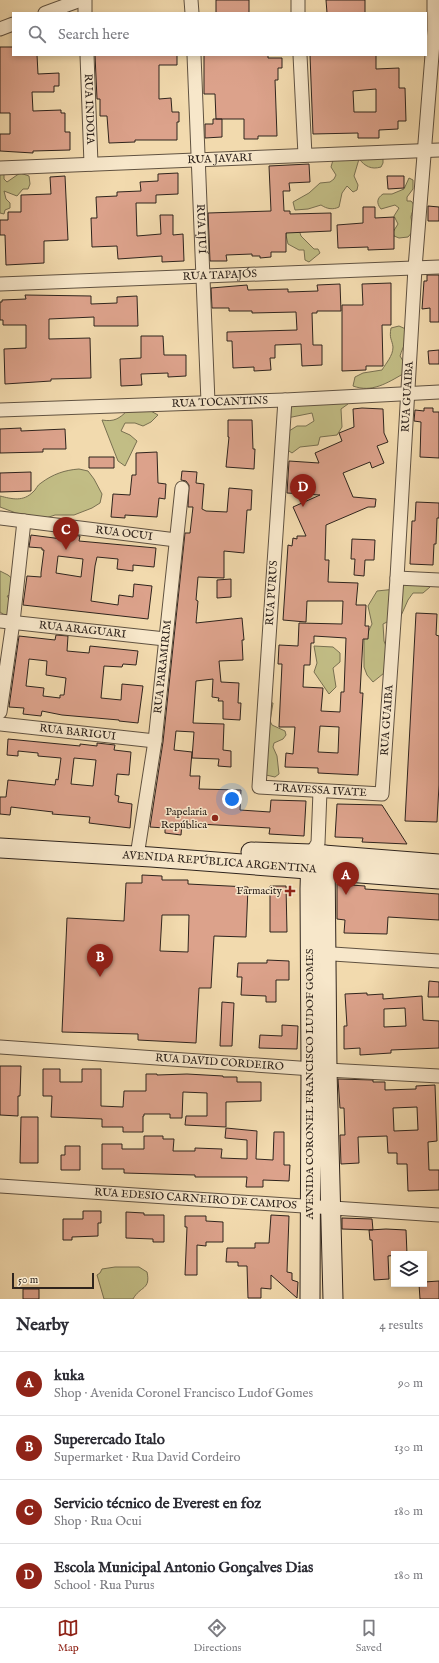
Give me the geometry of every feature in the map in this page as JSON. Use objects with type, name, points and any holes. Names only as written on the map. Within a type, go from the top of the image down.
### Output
[{"type":"main road","name":"AVENIDA REPÚBLICA ARGENTINA","points":[[0,836],[138,851]]},
{"type":"main road","name":"AVENIDA REPÚBLICA ARGENTINA","points":[[0,848],[138,851],[439,864]]},
{"type":"main road","name":"AVENIDA REPÚBLICA ARGENTINA","points":[[318,858],[439,879]]},
{"type":"main road","name":"AVENIDA CORONEL FRANCISCO LUDOF GOMES","points":[[310,1299],[311,1207],[319,1069],[318,858]]},
{"type":"main road","name":"AVENIDA CORONEL FRANCISCO LUDOF GOMES","points":[[319,1069],[331,1207],[333,1299]]},
{"type":"street","points":[[48,12],[81,0]]},
{"type":"street","points":[[84,0],[85,12]]},
{"type":"street","points":[[191,0],[192,12]]},
{"type":"street","points":[[298,0],[298,12]]},
{"type":"street","name":"RUA GUAIBA","points":[[382,794],[409,393],[415,268],[436,30],[434,0]]},
{"type":"street","points":[[0,29],[12,24]]},
{"type":"street","name":"RUA INDOIA","points":[[87,56],[91,164]]},
{"type":"street","name":"RUA IJUÍ","points":[[194,56],[208,402]]},
{"type":"street","points":[[300,56],[305,155]]},
{"type":"street","name":"RUA JAVARI","points":[[0,168],[439,150]]},
{"type":"street","name":"RUA TAPAJÓS","points":[[0,284],[439,267]]},
{"type":"street","name":"RUA TOCANTINS","points":[[0,410],[285,400],[439,392]]},
{"type":"street","name":"RUA PURUS","points":[[259,787],[285,400]]},
{"type":"street","name":"RUA PARAMIRIM","points":[[138,851],[155,741],[182,488]]},
{"type":"street","name":"RUA OCUI","points":[[0,518],[176,540]]},
{"type":"street","points":[[0,712],[6,621],[24,521]]},
{"type":"street","points":[[397,578],[439,580]]},
{"type":"street","name":"RUA ARAGUARI","points":[[6,621],[165,639]]},
{"type":"street","name":"RUA BARIGUI","points":[[0,724],[155,741]]},
{"type":"street","name":"TRAVESSA IVATE","points":[[259,787],[382,794]]},
{"type":"street","points":[[318,858],[320,791]]},
{"type":"street","points":[[318,953],[439,961]]},
{"type":"street","name":"RUA DAVID CORDEIRO","points":[[0,1047],[439,1076]]},
{"type":"street","name":"RUA EDESIO CARNEIRO DE CAMPOS","points":[[0,1186],[439,1215]]},
{"type":"shaded area","points":[[379,156],[383,159],[383,163],[381,167],[377,168],[368,167],[359,159],[354,176],[358,185],[357,190],[353,192],[347,186],[342,193],[339,207],[330,209],[321,205],[308,209],[295,210],[293,202],[309,193],[320,183],[330,182],[334,179],[336,175],[331,167],[333,160]]},
{"type":"shaded area","points":[[0,170],[4,174],[4,179],[7,182],[20,173],[29,176],[30,184],[28,189],[23,189],[17,196],[4,191],[6,199],[10,203],[10,208],[5,210],[4,214],[0,213]]},
{"type":"shaded area","points":[[409,178],[413,180],[413,189],[407,197],[407,201],[411,201],[414,205],[411,217],[414,230],[408,237],[399,238],[394,236],[393,232],[398,224],[394,216],[399,208],[395,205],[381,209],[378,205],[378,201],[379,197],[383,194],[392,194],[404,189]]},
{"type":"shaded area","points":[[298,227],[301,236],[314,249],[318,249],[320,253],[309,262],[305,260],[304,250],[299,250],[288,244],[286,235],[287,231]]},
{"type":"shaded area","points":[[399,326],[408,330],[400,356],[405,364],[403,374],[385,384],[373,388],[360,388],[353,386],[355,377],[363,373],[382,370],[393,350],[390,337],[391,328]]},
{"type":"shaded area","points":[[341,398],[348,404],[341,409],[342,427],[337,435],[320,437],[318,445],[300,447],[292,453],[286,449],[289,431],[297,426],[306,426],[314,421],[312,413],[287,418],[285,409],[292,404]]},
{"type":"shaded area","points":[[128,410],[149,410],[158,415],[151,422],[143,426],[135,423],[125,423],[121,431],[130,435],[137,441],[125,466],[118,461],[102,420],[110,421],[116,419]]},
{"type":"shaded area","points":[[79,469],[88,471],[102,494],[100,503],[92,508],[74,515],[55,515],[46,518],[16,513],[0,507],[0,496],[13,499],[25,497],[50,477],[64,471]]},
{"type":"shaded area","points":[[0,571],[15,581],[11,595],[7,596],[12,603],[14,612],[6,616],[0,612]]},
{"type":"shaded area","points":[[413,580],[422,580],[430,587],[423,593],[413,593],[408,600],[400,618],[383,624],[384,641],[391,659],[389,669],[373,682],[367,675],[364,667],[364,640],[372,624],[368,606],[377,591],[396,589]]},
{"type":"shaded area","points":[[314,646],[333,647],[340,653],[340,662],[333,668],[336,687],[329,694],[314,672],[317,663]]},
{"type":"shaded area","points":[[267,702],[273,703],[270,721],[272,725],[285,731],[286,735],[283,739],[274,743],[273,747],[277,756],[279,774],[275,777],[266,775]]},
{"type":"shaded area","points":[[115,1267],[139,1267],[147,1272],[148,1278],[146,1285],[133,1299],[104,1299],[97,1275],[102,1269]]},
{"type":"building","points":[[216,0],[249,0],[249,12],[216,12]]},
{"type":"building","points":[[326,0],[365,0],[365,12],[327,12]]},
{"type":"building","points":[[0,47],[12,47],[12,56],[37,56],[38,74],[59,73],[59,86],[54,86],[54,92],[32,92],[33,111],[61,110],[61,113],[65,113],[65,132],[70,132],[70,150],[33,151],[33,153],[0,151],[0,134],[10,134],[10,113],[0,113]]},
{"type":"building","points":[[95,56],[177,56],[177,65],[159,65],[159,99],[171,98],[172,112],[179,112],[179,122],[177,122],[177,140],[135,140],[135,142],[109,143],[107,116],[100,116],[100,99],[97,99]]},
{"type":"building","points":[[204,56],[268,56],[268,58],[282,58],[282,68],[278,68],[278,80],[275,80],[277,136],[258,136],[258,139],[244,139],[244,119],[216,119],[215,94],[204,94]]},
{"type":"building","points":[[310,56],[376,56],[376,69],[399,68],[399,88],[405,88],[406,121],[398,121],[398,129],[379,130],[379,138],[358,138],[358,133],[313,134]],"holes":[[[376,89],[376,112],[354,112],[353,91]]]},
{"type":"building","points":[[213,119],[222,119],[222,137],[205,138],[205,124],[213,124]]},
{"type":"building","points":[[309,164],[310,182],[289,183],[290,191],[283,191],[284,211],[290,211],[290,214],[331,213],[331,231],[286,233],[286,252],[271,252],[271,257],[260,258],[260,256],[252,256],[252,254],[226,255],[227,261],[210,261],[208,213],[271,211],[269,166]]},
{"type":"building","points":[[178,173],[178,194],[156,195],[156,203],[136,203],[137,236],[161,234],[160,215],[173,215],[173,235],[183,234],[184,261],[162,262],[162,256],[118,259],[117,246],[92,247],[91,218],[97,218],[96,197],[117,196],[117,192],[141,191],[140,182],[158,181],[158,174]]},
{"type":"building","points":[[65,176],[68,240],[44,241],[44,263],[6,265],[5,235],[0,235],[0,220],[8,220],[8,212],[21,212],[21,195],[51,194],[50,177]]},
{"type":"building","points":[[387,176],[404,176],[404,188],[388,189]]},
{"type":"building","points":[[428,206],[439,207],[439,221],[428,221]]},
{"type":"building","points":[[363,207],[375,207],[375,218],[394,217],[394,249],[368,250],[368,247],[338,248],[337,225],[363,223]]},
{"type":"building","points":[[427,275],[439,275],[439,322],[430,322],[430,308],[422,309],[424,281],[427,281]]},
{"type":"building","points":[[391,283],[391,325],[382,325],[383,366],[366,366],[366,370],[342,371],[342,305],[363,305],[362,284]]},
{"type":"building","points":[[340,284],[341,311],[317,311],[317,313],[312,313],[313,345],[322,345],[322,365],[302,366],[301,344],[275,345],[275,358],[270,358],[271,370],[254,371],[254,367],[233,368],[232,341],[227,341],[227,332],[297,330],[296,312],[252,313],[252,311],[229,311],[229,308],[212,308],[211,288],[247,285],[248,290],[288,289],[288,292],[318,291],[317,285]]},
{"type":"building","points":[[25,295],[91,296],[91,304],[117,303],[117,297],[137,296],[138,326],[94,326],[94,317],[49,319],[49,339],[90,338],[91,378],[51,379],[51,381],[5,384],[4,349],[26,348],[26,325],[3,325],[3,320],[0,320],[0,302],[2,302],[2,300],[26,299]]},
{"type":"building","points":[[141,336],[163,336],[164,355],[186,355],[186,376],[168,377],[168,373],[141,374],[142,385],[121,386],[120,359],[141,358]]},
{"type":"building","points":[[439,350],[439,364],[429,364],[428,351]]},
{"type":"building","points":[[424,408],[433,408],[433,412],[439,412],[439,458],[420,457],[421,422],[414,421],[415,410],[424,411]]},
{"type":"building","points":[[353,409],[383,409],[384,433],[388,442],[377,446],[384,463],[372,468],[370,462],[343,473],[353,497],[376,499],[375,507],[368,507],[326,525],[325,560],[329,560],[328,582],[358,583],[356,605],[366,605],[365,626],[369,626],[368,639],[363,639],[360,693],[363,693],[358,775],[318,773],[318,768],[285,767],[286,753],[293,754],[295,727],[279,727],[282,664],[278,664],[279,645],[298,646],[299,623],[342,624],[343,601],[307,601],[306,622],[283,620],[288,545],[292,546],[293,538],[297,539],[297,536],[306,536],[293,507],[320,495],[287,493],[289,461],[319,463],[315,453],[342,441],[339,433],[354,427]],"holes":[[[314,636],[346,638],[344,692],[341,692],[340,712],[321,711],[323,688],[303,687],[304,665],[310,665],[311,643],[314,643]],[[320,726],[339,727],[338,753],[318,752]]]},
{"type":"building","points":[[228,420],[252,420],[253,449],[255,449],[254,469],[226,467],[229,437]]},
{"type":"building","points":[[21,428],[21,431],[65,429],[66,449],[43,449],[43,452],[0,453],[0,429]]},
{"type":"building","points":[[157,452],[158,483],[166,484],[165,499],[159,498],[157,517],[125,515],[125,518],[111,517],[113,494],[130,495],[132,475],[136,475],[136,453]]},
{"type":"building","points":[[89,457],[114,457],[114,468],[89,468]]},
{"type":"building","points":[[182,471],[197,472],[196,483],[204,484],[202,509],[206,511],[227,512],[229,488],[252,490],[251,510],[247,510],[244,553],[224,551],[224,578],[198,577],[196,600],[198,601],[196,623],[242,618],[244,640],[242,640],[243,660],[219,661],[221,682],[239,683],[238,703],[241,703],[240,720],[223,719],[223,701],[218,701],[219,698],[212,697],[213,679],[196,681],[193,723],[224,724],[223,750],[231,751],[231,767],[218,766],[219,759],[192,758],[194,732],[176,731],[174,750],[192,752],[190,776],[200,776],[199,789],[241,790],[240,810],[270,812],[271,800],[306,801],[304,836],[269,834],[270,828],[182,823],[181,835],[165,833],[165,828],[150,827],[163,742],[185,533],[190,533],[193,507],[188,507],[189,485],[186,481],[181,480]]},
{"type":"building","points":[[31,472],[31,491],[0,492],[0,473]]},
{"type":"building","points":[[416,502],[439,503],[439,518],[437,518],[436,544],[434,544],[433,565],[410,564],[412,521],[415,521]]},
{"type":"building","points":[[63,534],[80,536],[79,541],[156,548],[154,567],[133,565],[133,571],[117,569],[118,559],[97,557],[91,601],[118,605],[119,595],[133,597],[134,584],[152,586],[148,619],[23,605],[27,576],[41,577],[44,550],[42,550],[42,548],[29,547],[31,535],[62,539]],"holes":[[[58,556],[83,559],[81,577],[56,573]]]},
{"type":"building","points":[[352,539],[375,540],[374,560],[365,560],[364,576],[354,575],[355,559],[351,559]]},
{"type":"building","points":[[231,579],[231,597],[217,598],[217,580]]},
{"type":"building","points":[[416,613],[437,614],[436,635],[439,636],[439,785],[437,822],[405,821]]},
{"type":"building","points":[[56,635],[68,636],[67,651],[89,653],[90,646],[138,651],[136,665],[123,664],[122,667],[104,666],[101,698],[121,700],[122,684],[143,686],[138,723],[62,715],[42,711],[41,716],[23,714],[24,708],[9,707],[19,636],[55,640]],"holes":[[[29,659],[47,661],[46,675],[66,678],[64,695],[60,695],[60,698],[43,696],[44,688],[26,686]]]},
{"type":"building","points":[[8,739],[80,746],[80,744],[97,746],[97,743],[115,745],[114,750],[131,752],[129,775],[117,774],[115,795],[119,796],[118,802],[132,804],[130,828],[89,823],[90,817],[52,814],[53,812],[11,807],[10,815],[0,814],[0,797],[6,797],[8,780],[55,785],[56,779],[58,780],[61,758],[38,756],[38,753],[18,751],[18,756],[7,755]],"holes":[[[74,758],[96,760],[93,786],[71,784]]]},
{"type":"building","points":[[337,804],[382,805],[407,844],[362,842],[363,838],[335,837]]},
{"type":"building","points":[[142,875],[162,876],[162,880],[188,880],[188,884],[248,887],[246,937],[214,936],[211,988],[199,988],[196,1043],[138,1040],[138,1034],[62,1032],[67,918],[124,921],[126,883],[142,883]],"holes":[[[162,915],[189,915],[188,952],[160,951]]]},
{"type":"building","points":[[337,884],[365,886],[365,889],[439,894],[439,920],[388,917],[387,934],[344,933],[345,920],[337,919]]},
{"type":"building","points":[[270,886],[286,886],[287,932],[270,932]]},
{"type":"building","points":[[267,960],[289,961],[289,980],[276,980],[276,1002],[266,1002],[266,996],[241,995],[242,977],[237,977],[238,963],[267,963]]},
{"type":"building","points":[[429,981],[439,982],[439,997],[428,997]]},
{"type":"building","points":[[345,994],[383,994],[383,999],[422,996],[423,1020],[439,1021],[439,1048],[391,1050],[391,1053],[360,1055],[360,1048],[344,1049],[344,1026],[347,1026]],"holes":[[[405,1008],[406,1026],[384,1027],[384,1009]]]},
{"type":"building","points":[[222,1002],[234,1003],[232,1046],[220,1046]]},
{"type":"building","points":[[282,1025],[298,1026],[297,1049],[259,1048],[260,1035],[282,1036]]},
{"type":"building","points":[[0,1066],[21,1066],[18,1116],[0,1115]]},
{"type":"building","points":[[43,1069],[60,1069],[60,1082],[82,1082],[82,1069],[101,1069],[101,1106],[123,1107],[124,1091],[146,1091],[146,1074],[223,1076],[237,1077],[237,1082],[261,1082],[261,1101],[226,1102],[226,1127],[185,1125],[186,1116],[207,1116],[207,1093],[183,1092],[182,1118],[170,1118],[170,1114],[144,1114],[143,1132],[123,1132],[123,1127],[102,1127],[102,1119],[51,1117],[52,1096],[43,1096]]},
{"type":"building","points":[[338,1079],[373,1080],[373,1082],[385,1082],[385,1090],[416,1089],[416,1086],[435,1085],[437,1141],[428,1142],[429,1170],[439,1170],[439,1190],[408,1191],[407,1164],[397,1164],[397,1153],[388,1153],[387,1136],[358,1137],[359,1163],[341,1164],[340,1135],[345,1135],[344,1108],[340,1108]],"holes":[[[417,1107],[418,1130],[394,1131],[393,1108]]]},
{"type":"building","points":[[21,1117],[38,1117],[38,1163],[20,1163]]},
{"type":"building","points":[[226,1128],[257,1131],[256,1159],[273,1160],[274,1132],[284,1132],[284,1165],[290,1165],[289,1181],[263,1180],[263,1187],[246,1187],[247,1177],[195,1177],[195,1175],[124,1173],[124,1169],[102,1169],[102,1144],[122,1144],[122,1149],[144,1149],[144,1136],[163,1136],[163,1139],[174,1139],[173,1151],[195,1151],[195,1148],[222,1149],[221,1158],[247,1159],[247,1140],[225,1138]]},
{"type":"building","points":[[65,1146],[80,1146],[80,1170],[61,1170],[61,1155],[65,1155]]},
{"type":"building","points":[[83,1211],[101,1211],[101,1223],[98,1223],[98,1236],[72,1237],[72,1240],[63,1240],[63,1219],[83,1219]]},
{"type":"building","points":[[126,1212],[144,1213],[144,1215],[164,1215],[164,1242],[153,1242],[153,1239],[126,1238]]},
{"type":"building","points":[[271,1215],[289,1216],[287,1272],[292,1273],[292,1280],[298,1282],[297,1298],[271,1275],[271,1289],[261,1288],[261,1298],[248,1298],[247,1266],[238,1266],[238,1262],[226,1262],[227,1248],[255,1248],[255,1243],[269,1243]]},
{"type":"building","points":[[185,1216],[206,1216],[206,1221],[223,1222],[223,1242],[206,1242],[206,1246],[197,1245],[197,1275],[185,1275],[187,1227],[185,1227]]},
{"type":"building","points":[[342,1218],[372,1219],[373,1230],[342,1229]]},
{"type":"building","points":[[369,1230],[406,1230],[407,1251],[391,1251],[391,1256],[388,1256],[389,1279],[374,1280],[372,1240],[370,1240]]},
{"type":"building","points":[[439,1281],[439,1299],[420,1299],[419,1287],[427,1287],[427,1282]]},
{"type":"building","points":[[23,1289],[39,1289],[39,1299],[23,1299]]},
{"type":"place","name":"Escola Municipal Antonio Gonçalves Dias","points":[[303,507]]},
{"type":"place","name":"Servicio técnico de Everest en foz","points":[[66,550]]},
{"type":"place","name":"Papelaria República","points":[[215,818]]},
{"type":"place","name":"Farmacity","points":[[290,891]]},
{"type":"place","name":"kuka","points":[[346,895]]},
{"type":"place","name":"Superercado Italo","points":[[100,977]]}]
